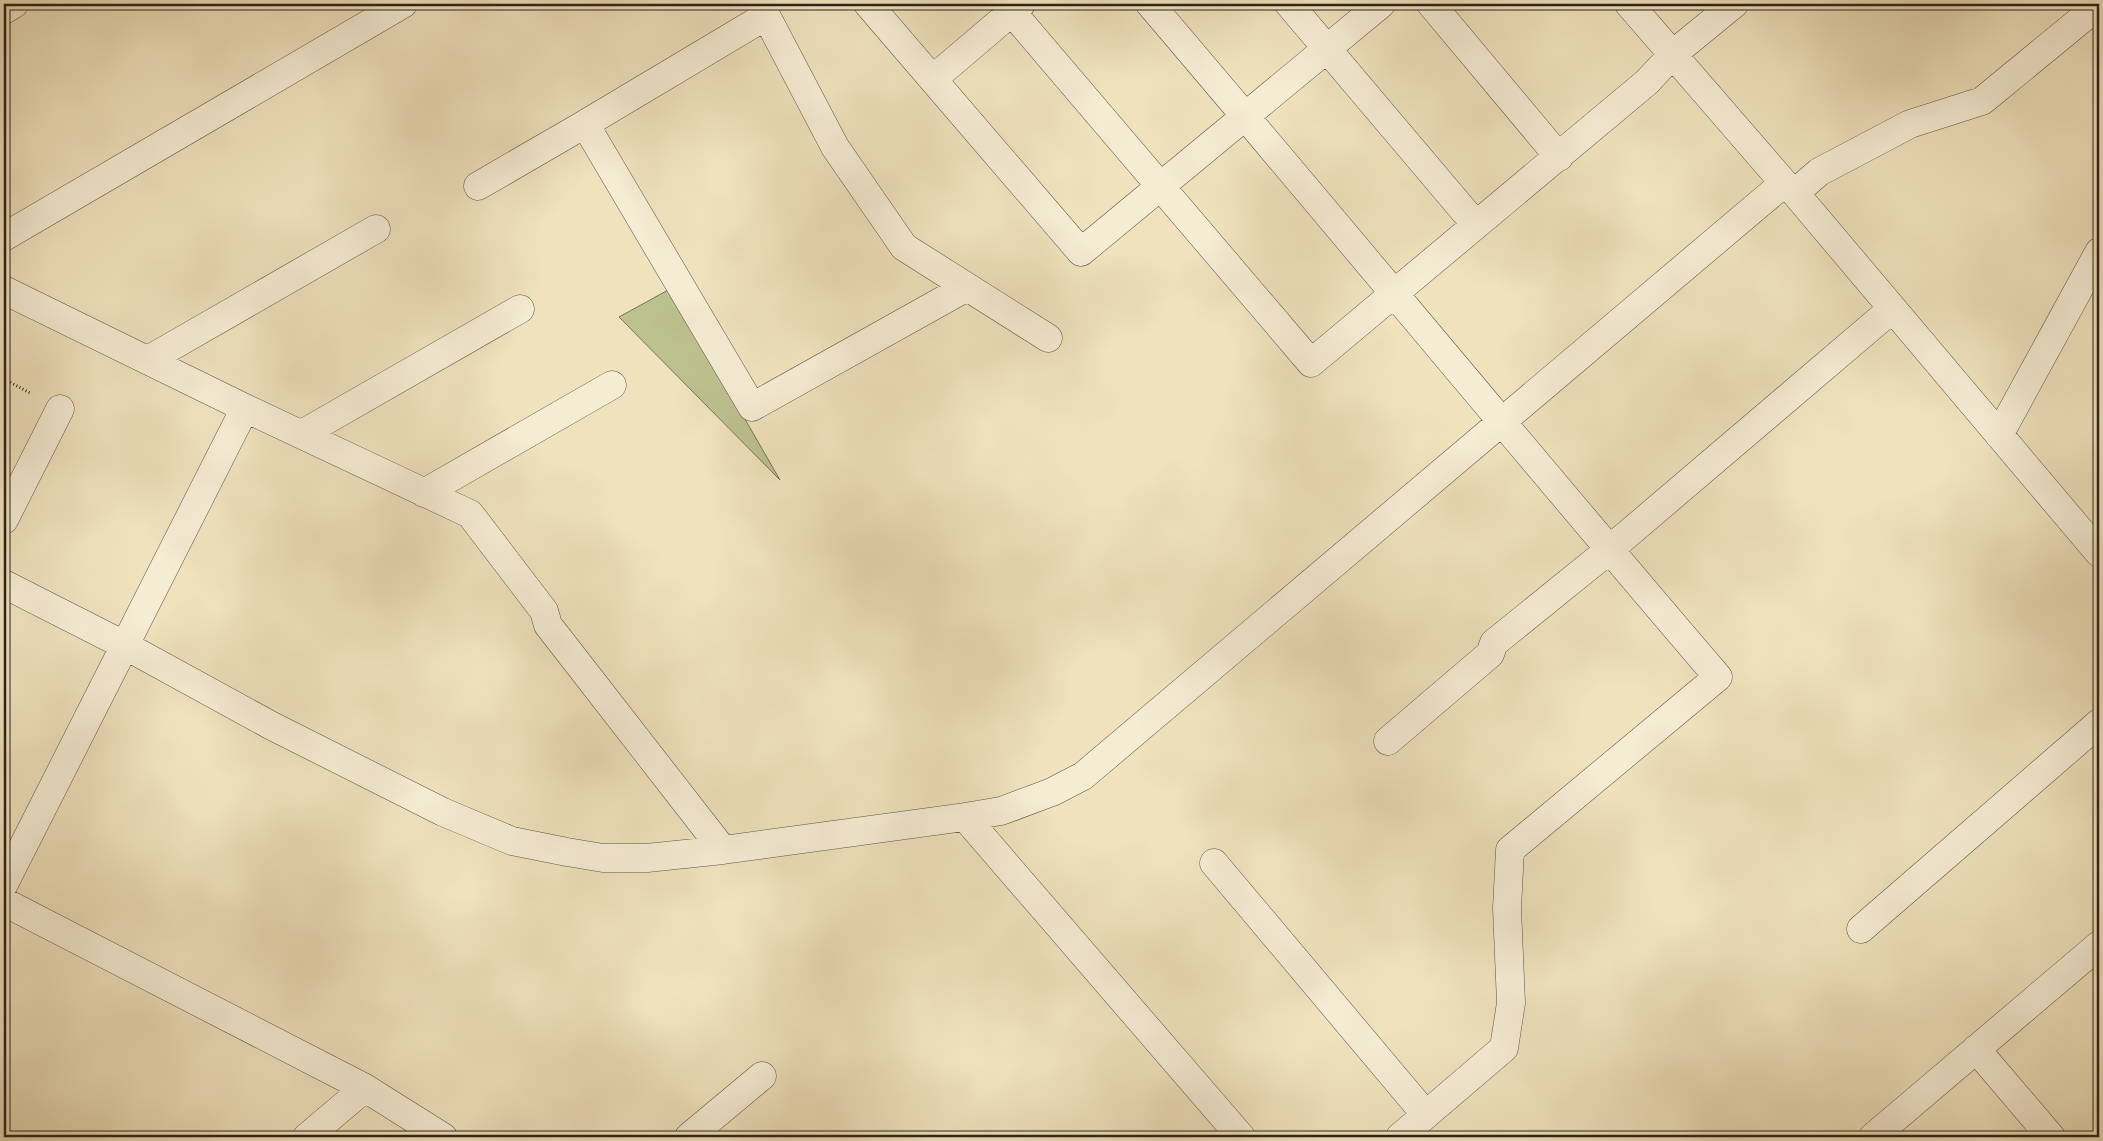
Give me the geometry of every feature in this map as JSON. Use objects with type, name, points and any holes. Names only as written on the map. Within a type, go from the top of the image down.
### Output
[{"type":"street","points":[[4,10],[14,4]]},
{"type":"street","points":[[4,237],[403,4]]},
{"type":"street","points":[[868,4],[1081,252],[1381,4]]},
{"type":"street","points":[[1150,4],[1396,293],[1501,423],[1718,677],[1510,850],[1506,908],[1511,1003],[1504,1048],[1400,1137]]},
{"type":"street","points":[[1289,4],[1476,225]]},
{"type":"street","points":[[1431,4],[1559,157]]},
{"type":"street","points":[[1629,4],[1789,188],[2099,553]]},
{"type":"street","points":[[933,79],[1012,6],[1311,363],[1559,157],[1646,82],[1673,54],[1734,4]]},
{"type":"street","points":[[4,584],[124,645],[272,726],[443,812],[512,840],[603,858],[647,858],[723,850],[1001,811],[1052,792],[1083,776],[1501,423],[1789,188],[1910,124],[1982,101],[2099,5]]},
{"type":"street","points":[[478,186],[585,124],[763,10],[835,147],[904,247],[1048,338]]},
{"type":"street","points":[[585,124],[752,407],[967,287]]},
{"type":"street","points":[[148,360],[376,229]]},
{"type":"street","points":[[1999,435],[2099,252]]},
{"type":"street","points":[[4,290],[244,408],[470,514],[544,611],[548,625],[723,850]]},
{"type":"street","points":[[302,434],[520,309]]},
{"type":"street","points":[[1388,742],[1490,654],[1494,642],[1609,550],[1892,309]]},
{"type":"street","points":[[424,493],[612,385]]},
{"type":"street","points":[[4,884],[244,408]]},
{"type":"street","points":[[4,520],[60,409]]},
{"type":"street","points":[[1861,928],[2099,723]]},
{"type":"street","points":[[965,817],[1241,1137]]},
{"type":"street","points":[[1214,863],[1426,1115]]},
{"type":"street","points":[[4,902],[365,1088],[443,1137]]},
{"type":"street","points":[[1873,1137],[2099,945]]},
{"type":"street","points":[[1976,1049],[2051,1137]]},
{"type":"street","points":[[690,1137],[762,1076]]},
{"type":"street","points":[[308,1137],[365,1088]]},
{"type":"green space","points":[[670,289],[780,480],[619,317]]}]
